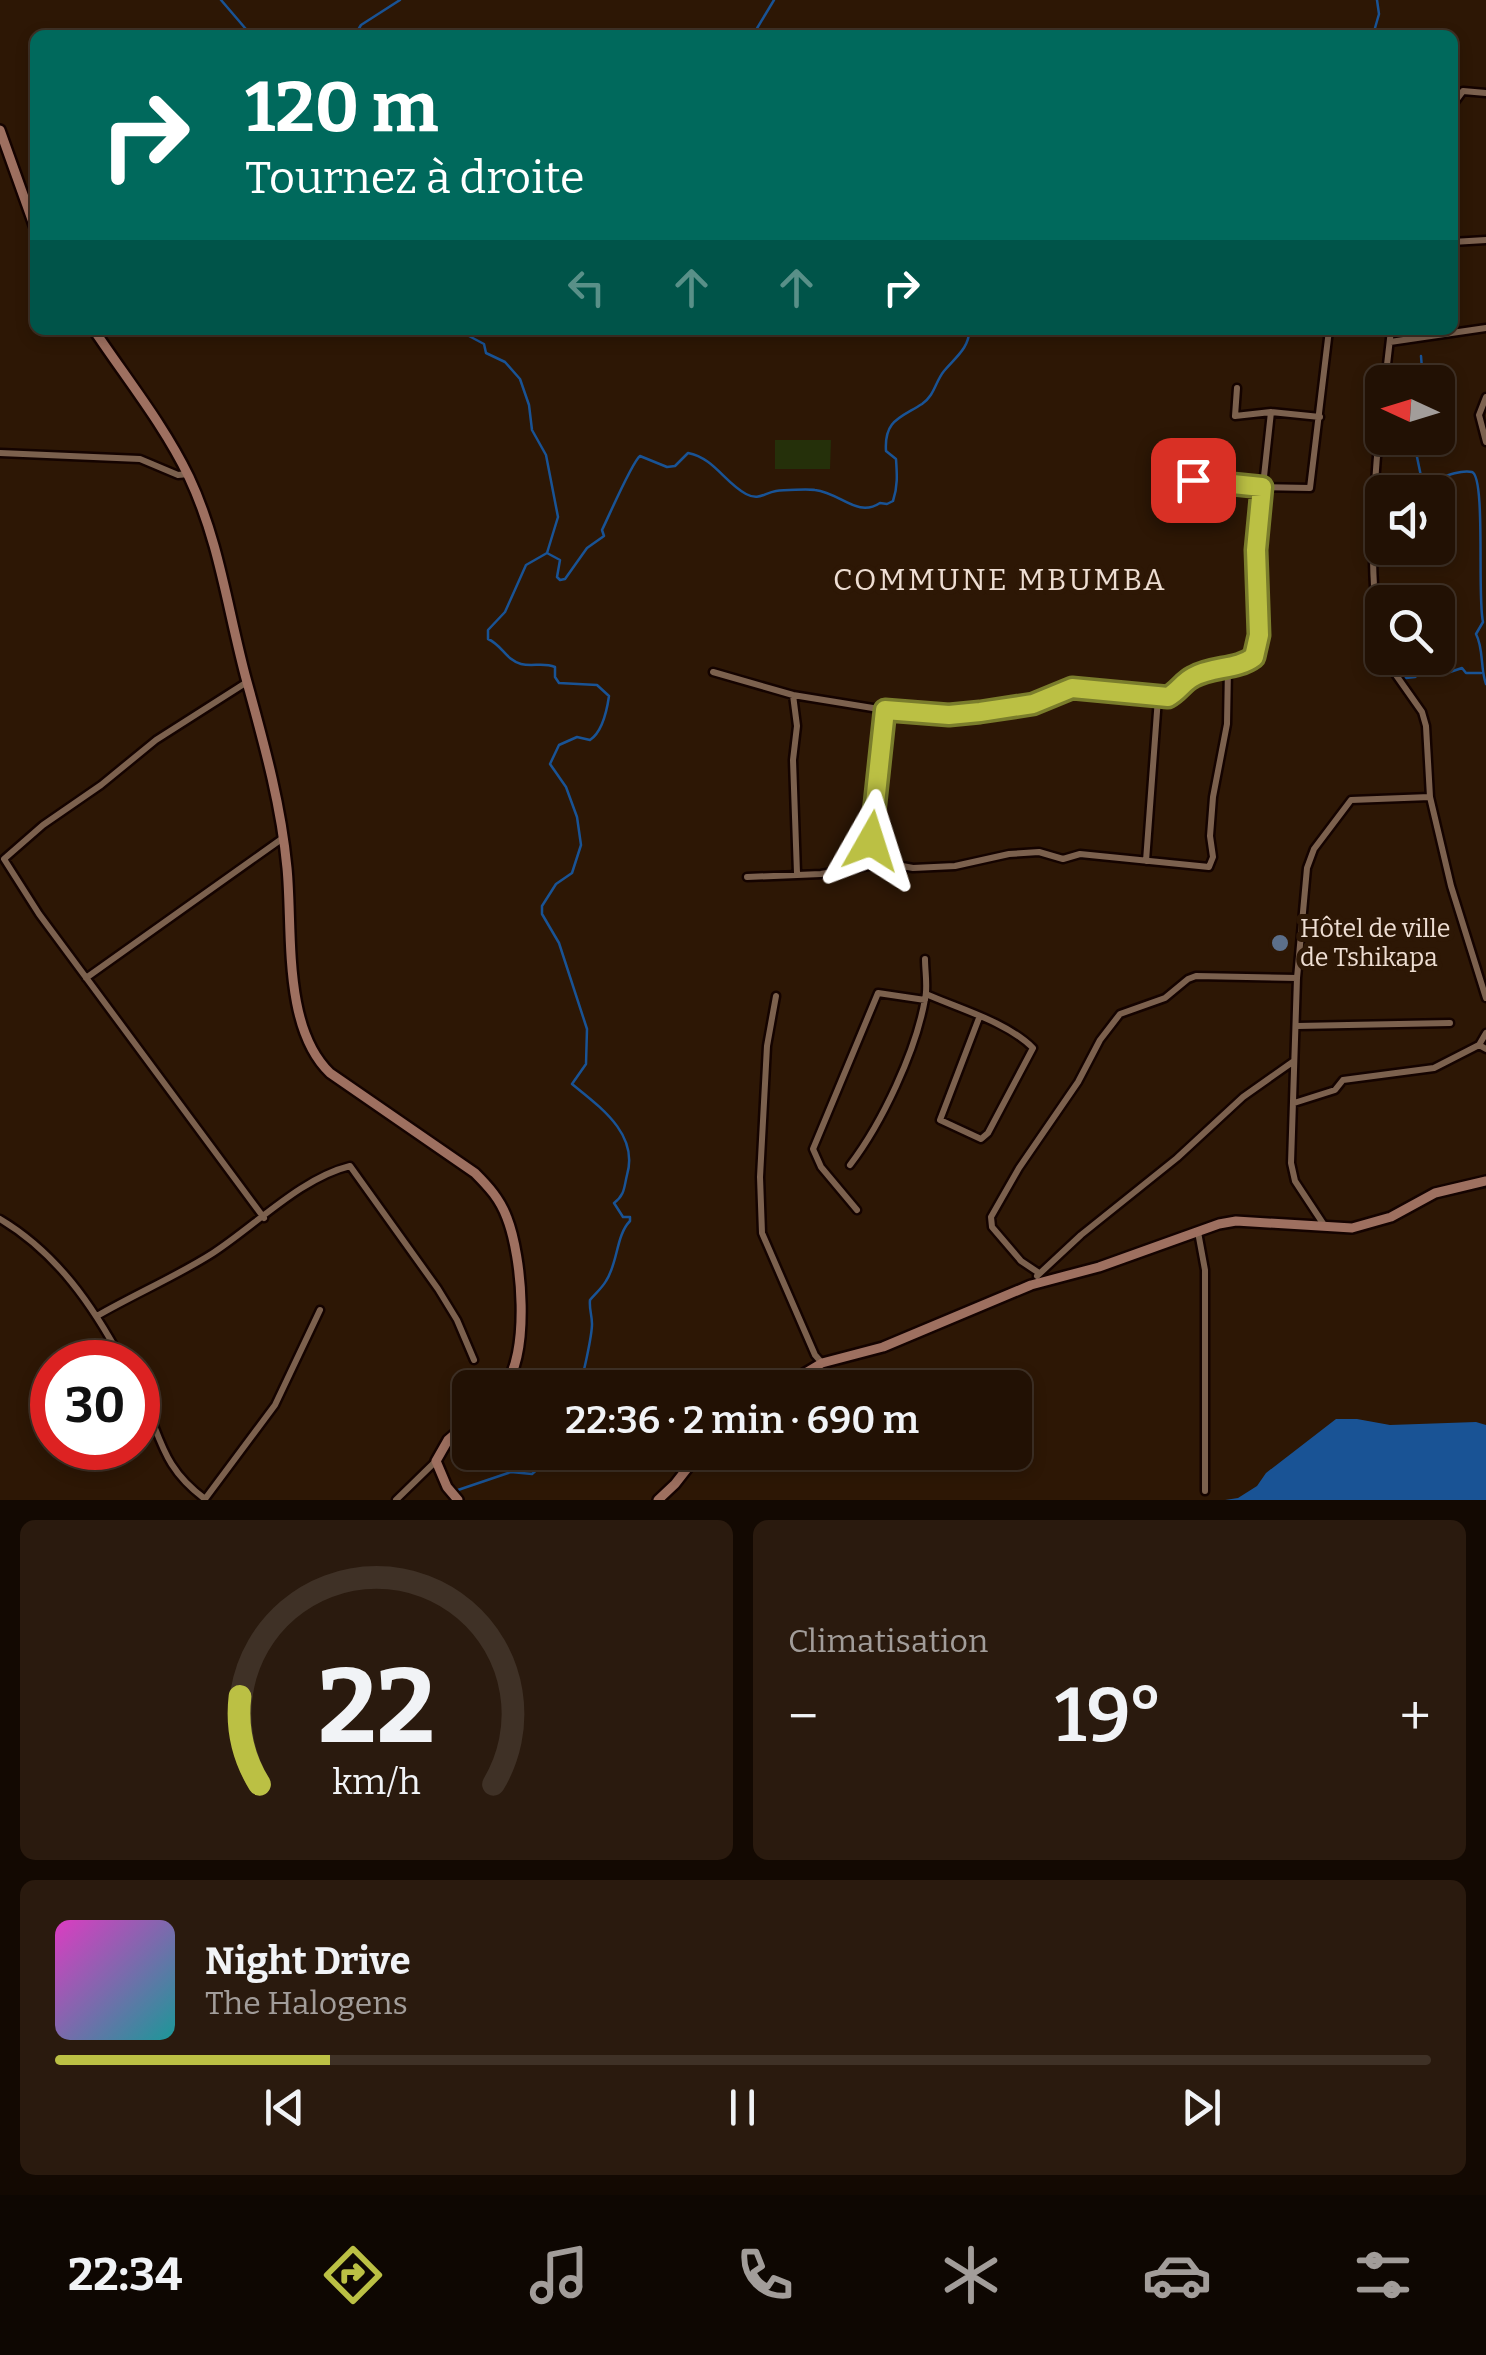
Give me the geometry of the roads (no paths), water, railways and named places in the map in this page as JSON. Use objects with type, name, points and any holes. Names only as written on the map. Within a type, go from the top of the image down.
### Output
[{"type":"main road","points":[[0,130],[30,214]]},
{"type":"main road","points":[[97,335],[188,474],[216,550],[269,762],[283,838],[294,995],[305,1031],[322,1066],[475,1173],[495,1193],[508,1220],[517,1261],[520,1308],[512,1370]]},
{"type":"main road","points":[[810,1370],[822,1363],[883,1347],[1031,1285],[1100,1267],[1236,1221],[1352,1228],[1378,1222],[1435,1193],[1486,1181]]},
{"type":"main road","points":[[452,1436],[436,1461],[458,1500]]},
{"type":"main road","points":[[658,1500],[686,1470]]},
{"type":"street","points":[[1458,98],[1463,91],[1486,93]]},
{"type":"street","points":[[1458,242],[1486,240]]},
{"type":"street","points":[[1458,332],[1486,328]]},
{"type":"street","points":[[1159,476],[1310,488],[1328,335]]},
{"type":"street","points":[[1387,365],[1391,335]]},
{"type":"street","points":[[1390,342],[1438,335]]},
{"type":"street","points":[[1237,388],[1235,416],[1271,412],[1320,418]]},
{"type":"street","points":[[1486,398],[1480,414],[1486,442]]},
{"type":"street","points":[[714,672],[794,695],[885,710],[949,715],[1033,704],[1072,688],[1158,698],[1180,691],[1193,676],[1246,663],[1258,651],[1256,550],[1271,412]]},
{"type":"street","points":[[0,454],[140,459],[178,475],[188,474]]},
{"type":"street","points":[[1377,455],[1374,530],[1378,585]]},
{"type":"street","points":[[747,877],[822,874],[886,863],[913,868],[955,866],[1039,852],[1063,860],[1080,854],[1209,867],[1213,797],[1227,724],[1228,666]]},
{"type":"street","points":[[1396,675],[1422,712],[1426,726],[1430,798],[1451,886],[1486,998]]},
{"type":"street","points":[[247,682],[156,740],[4,856],[39,914],[264,1218]]},
{"type":"street","points":[[794,695],[798,873]]},
{"type":"street","points":[[1146,861],[1158,698]]},
{"type":"street","points":[[885,710],[871,840],[880,848],[886,863]]},
{"type":"street","points":[[1324,1225],[1295,1181],[1291,1164],[1297,978],[1306,868],[1314,849],[1347,803],[1364,797],[1430,798]]},
{"type":"street","points":[[86,978],[283,838]]},
{"type":"street","points":[[850,1165],[873,1134],[893,1090],[926,997],[925,960]]},
{"type":"street","points":[[1039,1273],[1022,1261],[992,1227],[991,1216],[1018,1168],[1120,1014],[1165,998],[1196,976],[1297,978]]},
{"type":"street","points":[[857,1210],[821,1167],[813,1149],[878,993],[926,997],[979,1018],[1023,1038],[1034,1048],[988,1133],[980,1139],[940,1120],[979,1018]]},
{"type":"street","points":[[776,996],[767,1046],[760,1176],[762,1233],[786,1296],[822,1363]]},
{"type":"street","points":[[1297,1026],[1450,1022]]},
{"type":"street","points":[[1294,1103],[1335,1090],[1343,1080],[1434,1068],[1482,1047],[1486,1033]]},
{"type":"street","points":[[1031,1285],[1039,1273],[1177,1158],[1243,1096],[1294,1060]]},
{"type":"street","points":[[97,1316],[209,1255],[264,1218],[292,1192],[347,1166],[353,1168],[438,1289],[474,1360]]},
{"type":"street","points":[[0,1219],[53,1262],[80,1290],[111,1340]]},
{"type":"street","points":[[1198,1232],[1205,1270],[1204,1491]]},
{"type":"street","points":[[160,1446],[186,1485],[205,1500],[275,1405],[320,1310]]},
{"type":"street","points":[[396,1500],[436,1461]]},
{"type":"water","points":[[1336,1419],[1390,1425],[1486,1425],[1486,1500],[1225,1500],[1238,1498],[1257,1486],[1266,1473]]},
{"type":"waterway","points":[[221,0],[247,30]]},
{"type":"waterway","points":[[358,30],[400,0]]},
{"type":"waterway","points":[[756,30],[774,0]]},
{"type":"waterway","points":[[1374,30],[1379,14],[1377,0]]},
{"type":"waterway","points":[[468,335],[484,344],[486,353],[505,362],[520,379],[532,430],[546,455],[558,517],[547,553],[526,565],[505,612],[488,630],[488,639],[516,662],[555,667],[559,683],[597,685],[609,696],[598,732],[590,740],[577,737],[559,745],[550,764],[566,787],[577,817],[581,845],[572,873],[556,884],[542,906],[542,914],[559,943],[587,1029],[586,1064],[572,1084],[614,1123],[622,1134],[629,1160],[624,1190],[614,1203],[630,1221],[610,1274],[590,1300],[592,1329],[584,1370]]},
{"type":"waterway","points":[[547,553],[560,560],[557,577],[565,579],[587,548],[604,536],[602,530],[640,456],[667,467],[675,466],[688,453],[697,456],[754,497],[776,491],[812,490],[864,508],[893,501],[896,459],[886,451],[891,426],[930,397],[969,335]]},
{"type":"waterway","points":[[1421,356],[1422,365]]},
{"type":"waterway","points":[[1417,455],[1422,481],[1427,483],[1467,471],[1476,479],[1483,622],[1476,634],[1486,684]]},
{"type":"waterway","points":[[1455,670],[1462,668],[1466,673],[1481,673]]},
{"type":"waterway","points":[[1404,675],[1418,675]]},
{"type":"waterway","points":[[455,1491],[511,1472],[532,1474],[537,1470]]},
{"type":"place","name":"Hôtel de ville de Tshikapa","points":[[1280,943]]},
{"type":"district","name":"COMMUNE MBUMBA","points":[[1000,580]]}]
